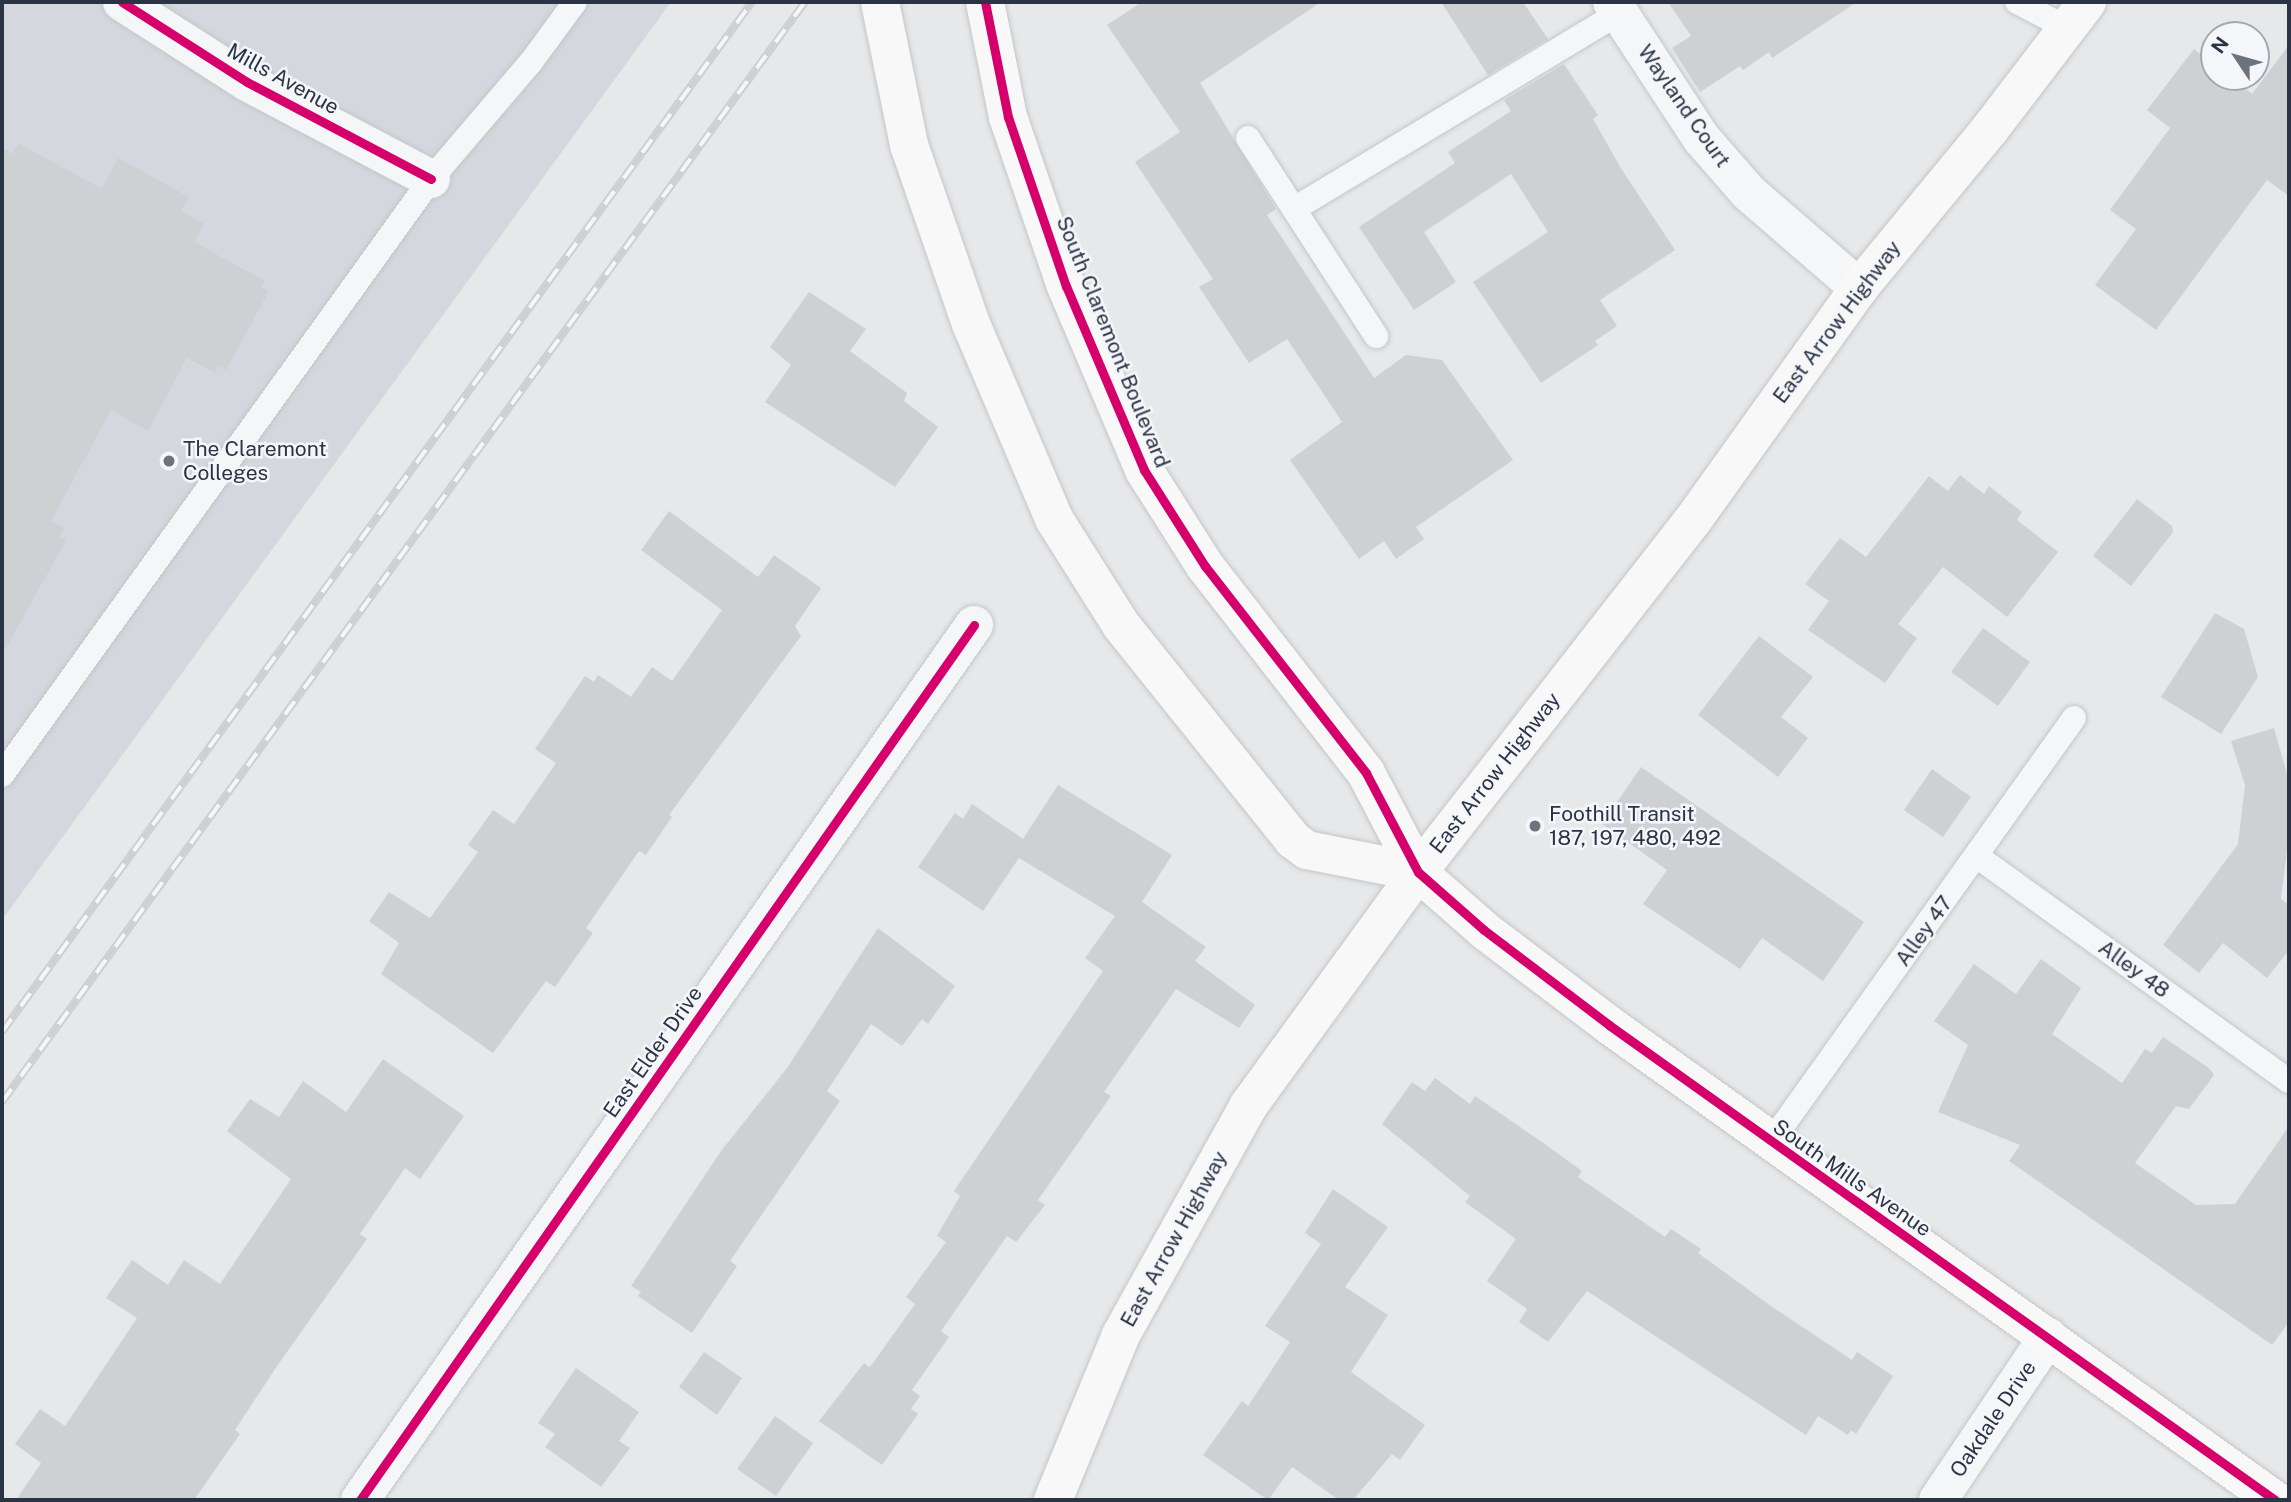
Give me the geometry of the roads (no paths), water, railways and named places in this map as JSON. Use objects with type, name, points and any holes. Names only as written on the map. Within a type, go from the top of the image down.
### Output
[{"type":"main road","points":[[880,2],[909,145],[971,324],[1054,519],[1121,625],[1293,840],[1307,850],[1418,872]]},
{"type":"main road","name":"South Claremont Boulevard","points":[[985,2],[1008,117],[1066,286],[1144,470],[1205,566],[1366,773],[1418,872]]},
{"type":"main road","name":"East Arrow Highway","points":[[1053,1500],[1121,1335],[1209,1172],[1249,1105],[1418,872],[1693,520],[1859,288],[1990,129],[2077,15]]},
{"type":"main road","name":"South Mills Avenue","points":[[1418,872],[1484,930],[1771,1142],[2275,1500]]},
{"type":"street","name":"Mills Avenue","points":[[122,2],[247,82],[431,179]]},
{"type":"street","name":"Wayland Court","points":[[1615,7],[1701,138],[1748,192],[1859,288]]},
{"type":"street","name":"East Elder Drive","points":[[360,1500],[974,625]]},
{"type":"street","name":"Oakdale Drive","points":[[1938,1500],[2048,1338]]},
{"type":"lane","points":[[2,775],[431,179],[531,62],[575,2]]},
{"type":"lane","points":[[2017,2],[2077,15]]},
{"type":"lane","points":[[1294,209],[1615,7]]},
{"type":"lane","points":[[1248,138],[1376,336]]},
{"type":"lane","name":"Alley 47","points":[[1771,1142],[2074,719]]},
{"type":"lane","name":"Alley 48","points":[[1978,856],[2289,1081]]},
{"type":"railway","points":[[2,1032],[752,2]]},
{"type":"railway","points":[[2,1102],[805,2]]},
{"type":"place","name":"The Claremont Colleges","points":[[169,461]]},
{"type":"place","name":"Foothill Transit 187, 197, 480, 492","points":[[1535,826]]}]
